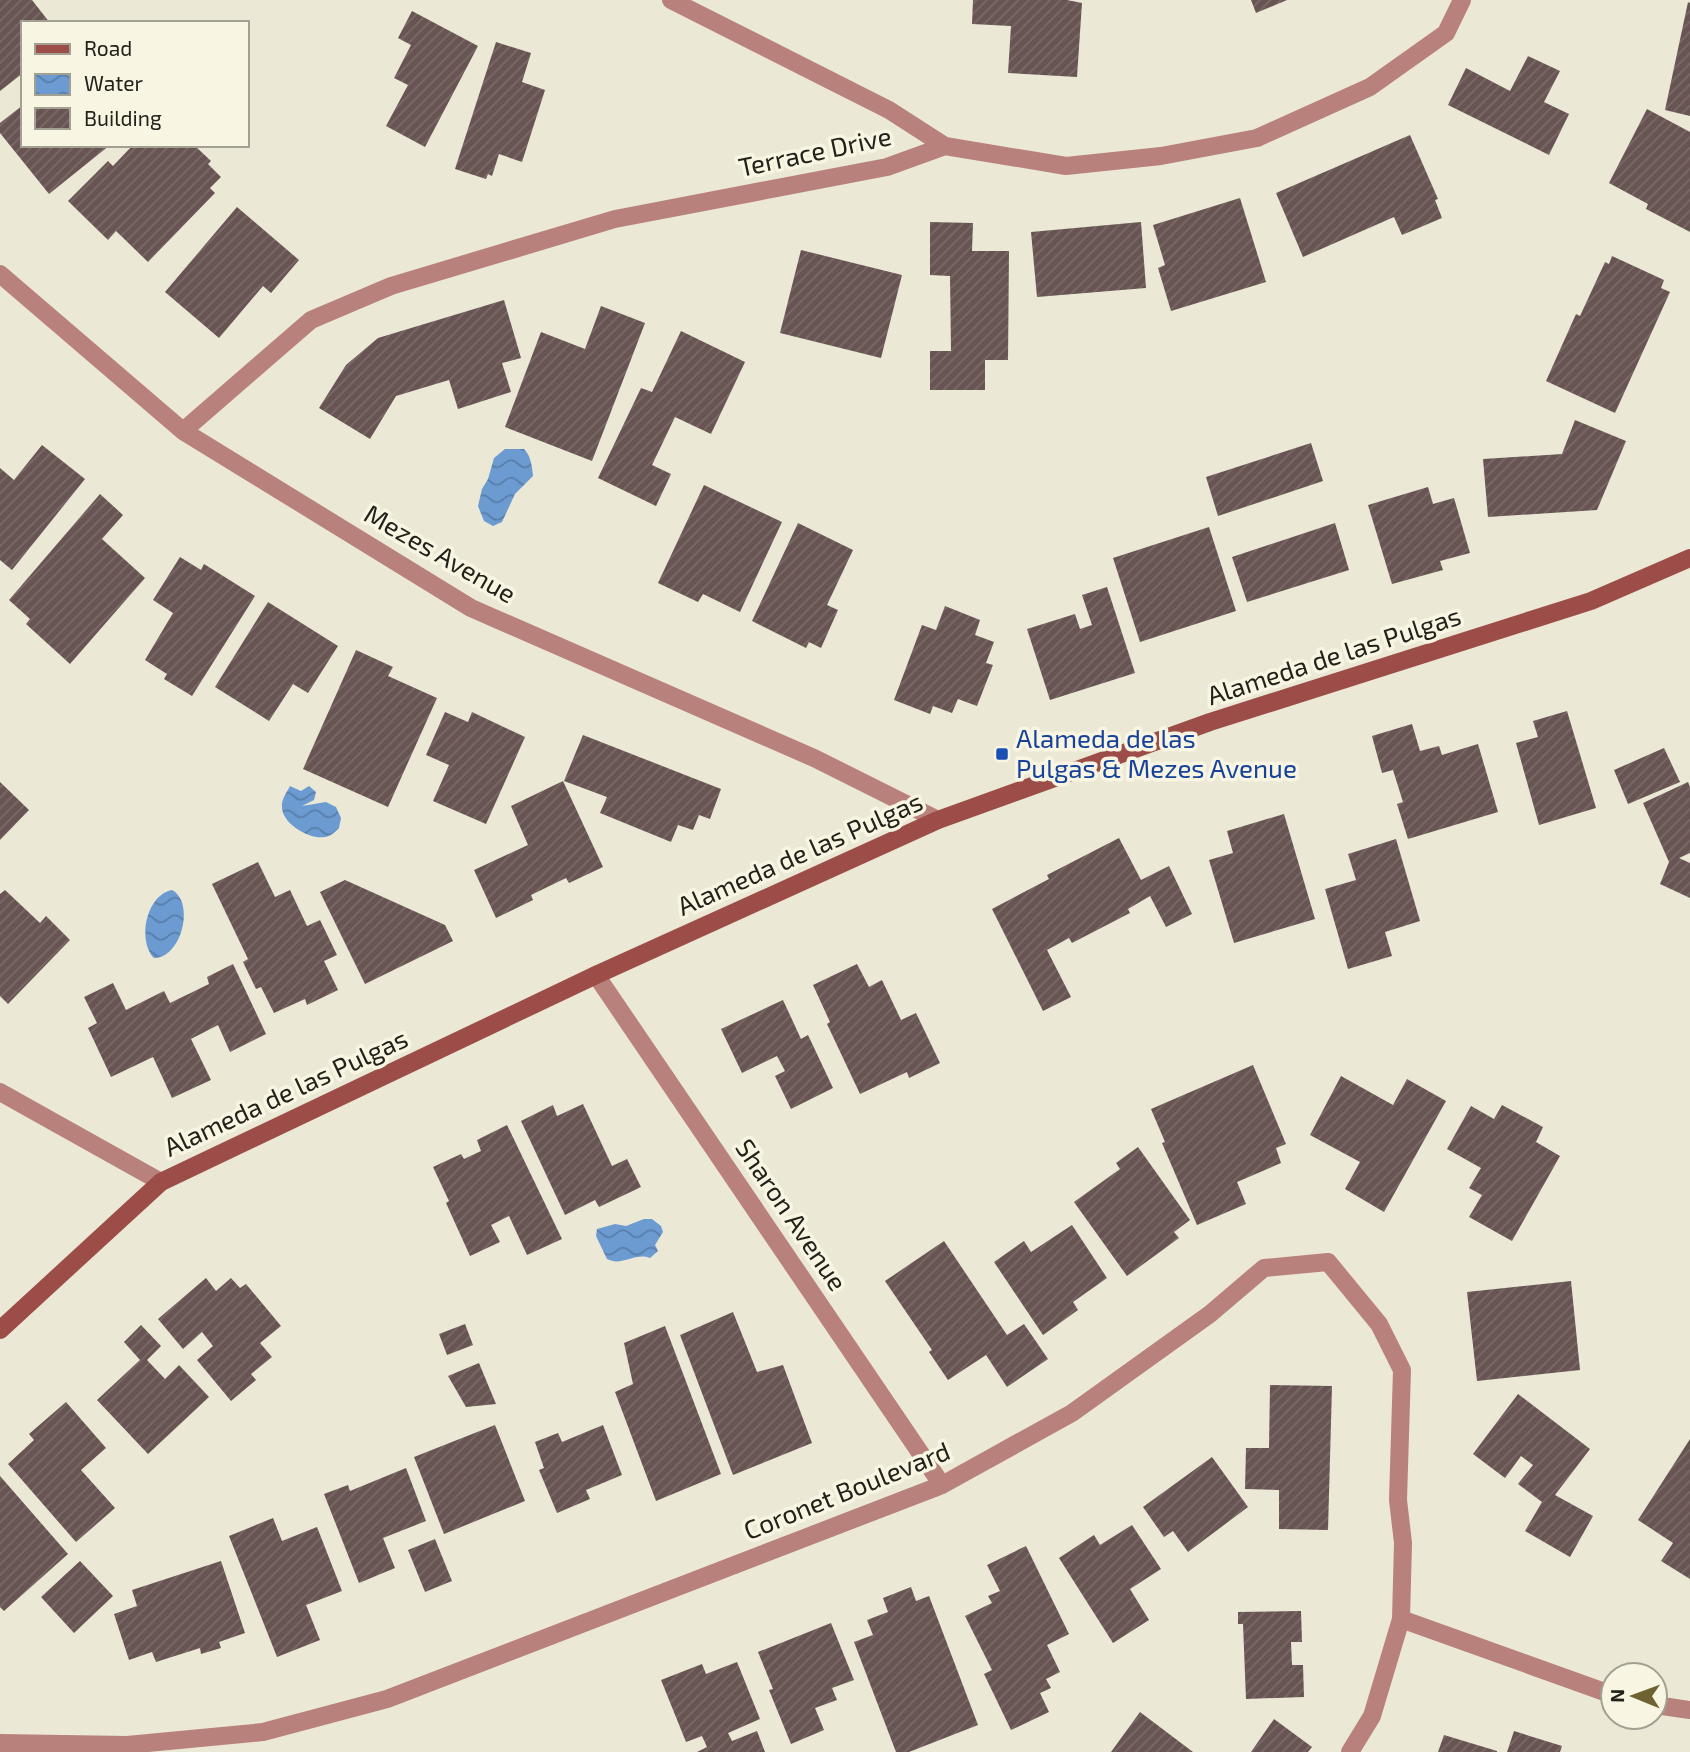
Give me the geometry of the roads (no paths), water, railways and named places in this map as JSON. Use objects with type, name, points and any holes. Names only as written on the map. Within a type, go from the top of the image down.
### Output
[{"type":"main road","name":"Alameda de las Pulgas","points":[[0,1330],[161,1182],[596,975],[938,820],[1210,722],[1591,601],[1690,558]]},
{"type":"street","points":[[671,0],[889,110],[945,146]]},
{"type":"street","name":"Terrace Drive","points":[[183,431],[311,320],[391,286],[615,219],[887,167],[945,146],[1066,166],[1161,156],[1257,138],[1370,87],[1446,33],[1462,0]]},
{"type":"street","name":"Mezes Avenue","points":[[0,274],[183,431],[471,608],[814,758],[938,820]]},
{"type":"street","name":"Sharon Avenue","points":[[596,975],[942,1485]]},
{"type":"street","points":[[0,1092],[161,1182]]},
{"type":"street","name":"Coronet Boulevard","points":[[0,1743],[127,1745],[263,1732],[387,1699],[942,1485],[1072,1413],[1210,1314],[1264,1268],[1328,1262],[1379,1324],[1402,1370],[1398,1500],[1403,1543],[1401,1619]]},
{"type":"street","points":[[1350,1752],[1372,1716],[1401,1619],[1599,1690]]},
{"type":"street","points":[[1669,1706],[1690,1710]]},
{"type":"water","points":[[505,449],[524,449],[530,458],[533,476],[515,494],[502,522],[493,526],[484,521],[478,506],[494,458]]},
{"type":"water","points":[[290,786],[301,791],[309,786],[316,792],[314,800],[302,806],[326,802],[336,807],[341,818],[339,828],[329,836],[319,837],[298,830],[292,825],[282,807]]},
{"type":"water","points":[[172,890],[179,896],[183,906],[182,928],[172,949],[164,956],[154,958],[146,941],[147,920],[156,900]]},
{"type":"water","points":[[652,1219],[661,1226],[663,1232],[655,1245],[658,1251],[650,1258],[618,1261],[607,1259],[596,1236],[597,1229],[615,1224],[626,1226]]},
{"type":"place","name":"Alameda de las Pulgas & Mezes Avenue","points":[[1002,754]]}]
